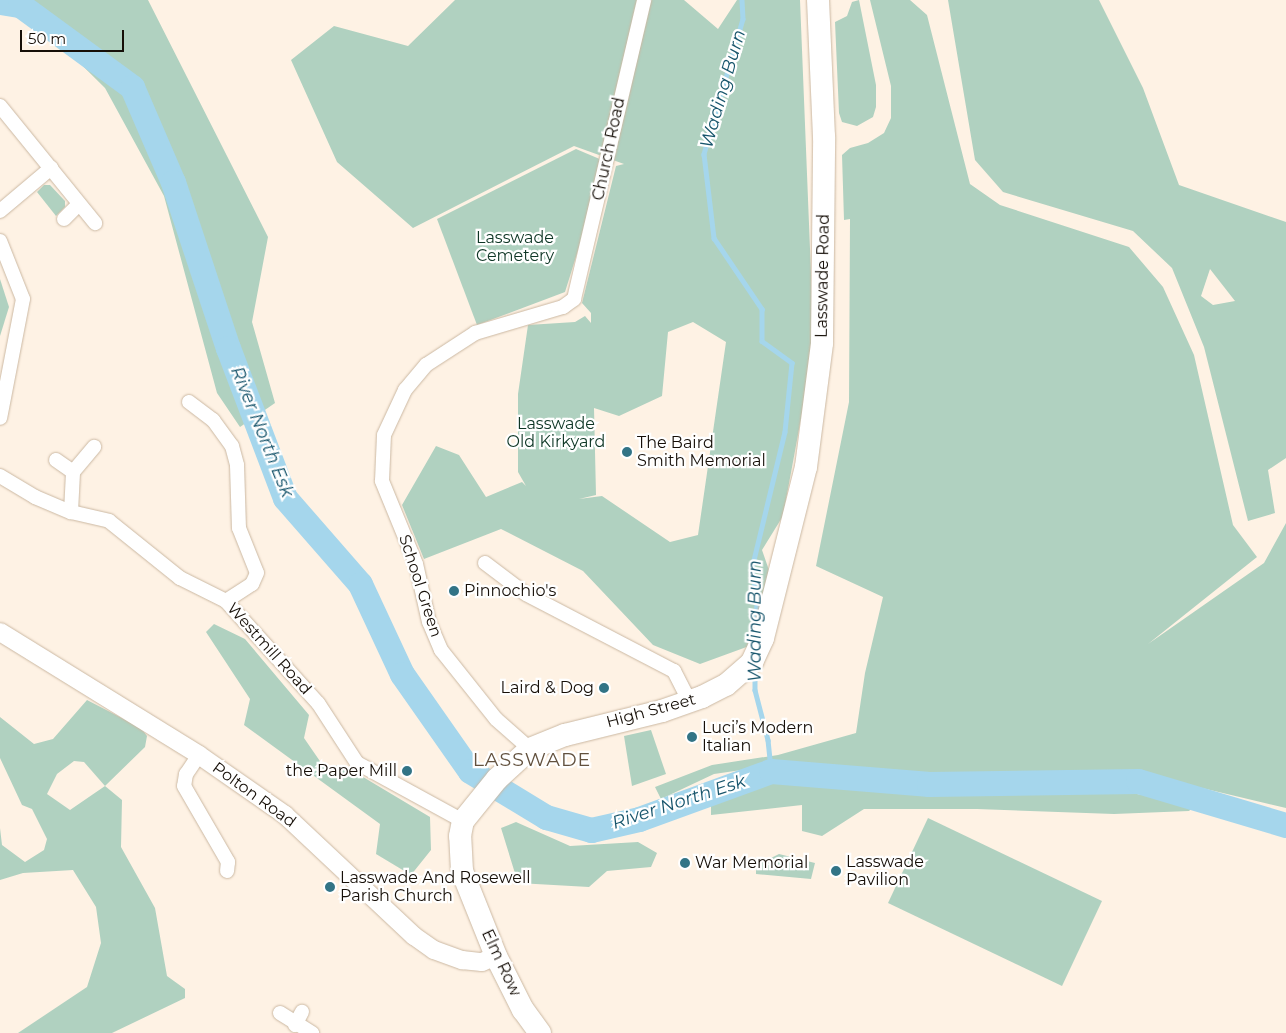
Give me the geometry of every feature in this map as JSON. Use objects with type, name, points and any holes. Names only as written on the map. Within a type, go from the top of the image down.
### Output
[{"type":"main road","name":"Lasswade Road","points":[[788,548],[806,467],[822,343],[824,137],[818,0]]},
{"type":"main road","name":"High Street","points":[[470,813],[524,754],[565,735],[686,695],[726,685],[752,662],[763,638],[788,548]]},
{"type":"main road","name":"Elm Row","points":[[470,813],[460,836],[462,871],[496,956],[523,1010],[540,1033]]},
{"type":"street","name":"Church Road","points":[[382,481],[384,435],[405,390],[426,365],[475,333],[564,307],[574,299],[644,0]]},
{"type":"street","points":[[0,106],[95,223]]},
{"type":"street","points":[[0,211],[51,168]]},
{"type":"street","points":[[64,218],[79,204]]},
{"type":"street","points":[[0,241],[23,299],[0,418]]},
{"type":"street","points":[[189,402],[213,420],[232,446],[237,465],[239,528],[257,573],[252,584],[226,601]]},
{"type":"street","points":[[71,512],[73,472],[94,448]]},
{"type":"street","points":[[56,460],[73,472]]},
{"type":"street","name":"Westmill Road","points":[[0,476],[35,497],[71,512],[109,521],[180,578],[226,601],[318,703],[357,763],[470,813]]},
{"type":"street","name":"School Green","points":[[382,481],[416,564],[429,622],[440,650],[524,754]]},
{"type":"street","points":[[485,563],[526,594],[674,671],[679,676],[686,695]]},
{"type":"street","name":"Polton Road","points":[[0,632],[199,755],[285,815],[414,936],[434,950],[462,960],[482,962],[496,956]]},
{"type":"street","points":[[199,755],[186,774],[184,786],[228,862],[227,871]]},
{"type":"street","points":[[280,1013],[299,1018],[312,1033]]},
{"type":"green space","points":[[16,0],[148,0],[268,237],[252,322],[275,403],[240,427],[217,393],[164,196],[105,88]]},
{"type":"green space","name":"Lasswade Old Kirkyard","points":[[455,0],[684,0],[718,29],[737,0],[800,0],[814,348],[783,516],[762,550],[770,573],[752,645],[700,664],[653,645],[583,571],[501,529],[424,559],[402,505],[436,446],[459,455],[486,497],[522,482],[526,486],[518,472],[518,394],[528,325],[575,322],[585,316],[591,323],[591,313],[582,303],[616,166],[624,164],[574,146],[413,228],[337,162],[291,60],[334,26],[408,46]],"holes":[[[693,322],[726,342],[698,535],[670,542],[602,496],[579,499],[596,495],[594,408],[619,416],[662,396],[668,332]]]},
{"type":"green space","points":[[859,0],[876,85],[876,107],[873,117],[857,126],[842,122],[839,113],[835,22],[847,16],[852,2]]},
{"type":"green space","points":[[870,0],[910,0],[927,15],[970,184],[1000,205],[1129,247],[1163,287],[1194,355],[1233,525],[1257,557],[1148,644],[1264,563],[1286,523],[1286,808],[1139,773],[938,776],[791,763],[714,774],[661,799],[655,787],[712,765],[778,755],[856,733],[865,673],[883,597],[816,566],[849,402],[850,219],[844,220],[842,155],[850,148],[868,143],[884,133],[891,118],[891,86]]},
{"type":"green space","points":[[948,0],[1099,0],[1143,88],[1179,185],[1286,222],[1286,458],[1268,470],[1275,513],[1248,521],[1204,347],[1172,268],[1133,231],[1003,192],[975,160]],"holes":[[[1210,269],[1235,301],[1213,305],[1201,296]]]},
{"type":"green space","name":"Lasswade Cemetery","points":[[576,149],[602,160],[596,193],[565,292],[477,325],[437,219]]},
{"type":"green space","points":[[44,185],[50,185],[65,201],[65,207],[56,216],[37,192]]},
{"type":"green space","points":[[0,279],[9,307],[0,336]]},
{"type":"green space","points":[[214,624],[245,639],[309,715],[304,738],[324,767],[343,765],[430,817],[431,850],[411,875],[376,854],[380,824],[244,725],[250,699],[206,632]]},
{"type":"green space","points":[[87,700],[141,728],[147,736],[145,747],[105,786],[122,800],[121,847],[155,908],[167,976],[185,989],[185,998],[112,1033],[18,1033],[87,987],[101,943],[96,907],[73,870],[23,873],[0,880],[0,828],[2,845],[25,862],[44,850],[47,839],[32,809],[22,805],[0,758],[0,717],[34,744],[53,739]],"holes":[[[74,761],[84,762],[105,786],[70,810],[47,794],[57,774]]]},
{"type":"green space","points":[[651,730],[666,774],[632,786],[624,736]]},
{"type":"green space","points":[[772,783],[1131,793],[1196,804],[1189,811],[1114,814],[977,809],[864,809],[822,836],[802,831],[802,805],[711,815],[711,804]]},
{"type":"green space","points":[[928,818],[1102,901],[1062,986],[888,903]]},
{"type":"green space","points":[[516,822],[570,846],[638,842],[657,853],[651,867],[607,871],[589,887],[518,883],[501,828]]},
{"type":"green space","points":[[779,854],[815,863],[811,879],[756,874],[756,858],[771,858]]},
{"type":"waterway","name":"Wading Burn","points":[[742,0],[743,19],[704,154],[714,238],[762,309],[762,341],[792,363],[785,432],[752,568],[757,600],[756,623]]},
{"type":"waterway","name":"River North Esk","points":[[0,2],[20,5],[132,87],[173,182],[228,348],[285,498],[360,584],[402,674],[470,771],[546,817],[591,830],[639,819],[771,771],[929,784],[1138,781],[1286,825]]},
{"type":"waterway","name":"Wading Burn","points":[[755,670],[755,690],[768,740],[771,771]]},
{"type":"place","name":"The Baird Smith Memorial","points":[[627,452]]},
{"type":"place","name":"Pinnochio's","points":[[454,591]]},
{"type":"place","name":"Laird & Dog","points":[[604,688]]},
{"type":"place","name":"Luci’s Modern Italian","points":[[692,737]]},
{"type":"place","name":"the Paper Mill","points":[[407,771]]},
{"type":"place","name":"War Memorial","points":[[685,863]]},
{"type":"place","name":"Lasswade Pavilion","points":[[836,871]]},
{"type":"place","name":"Lasswade And Rosewell Parish Church","points":[[330,887]]},
{"type":"district","name":"LASSWADE","points":[[532,760]]}]
